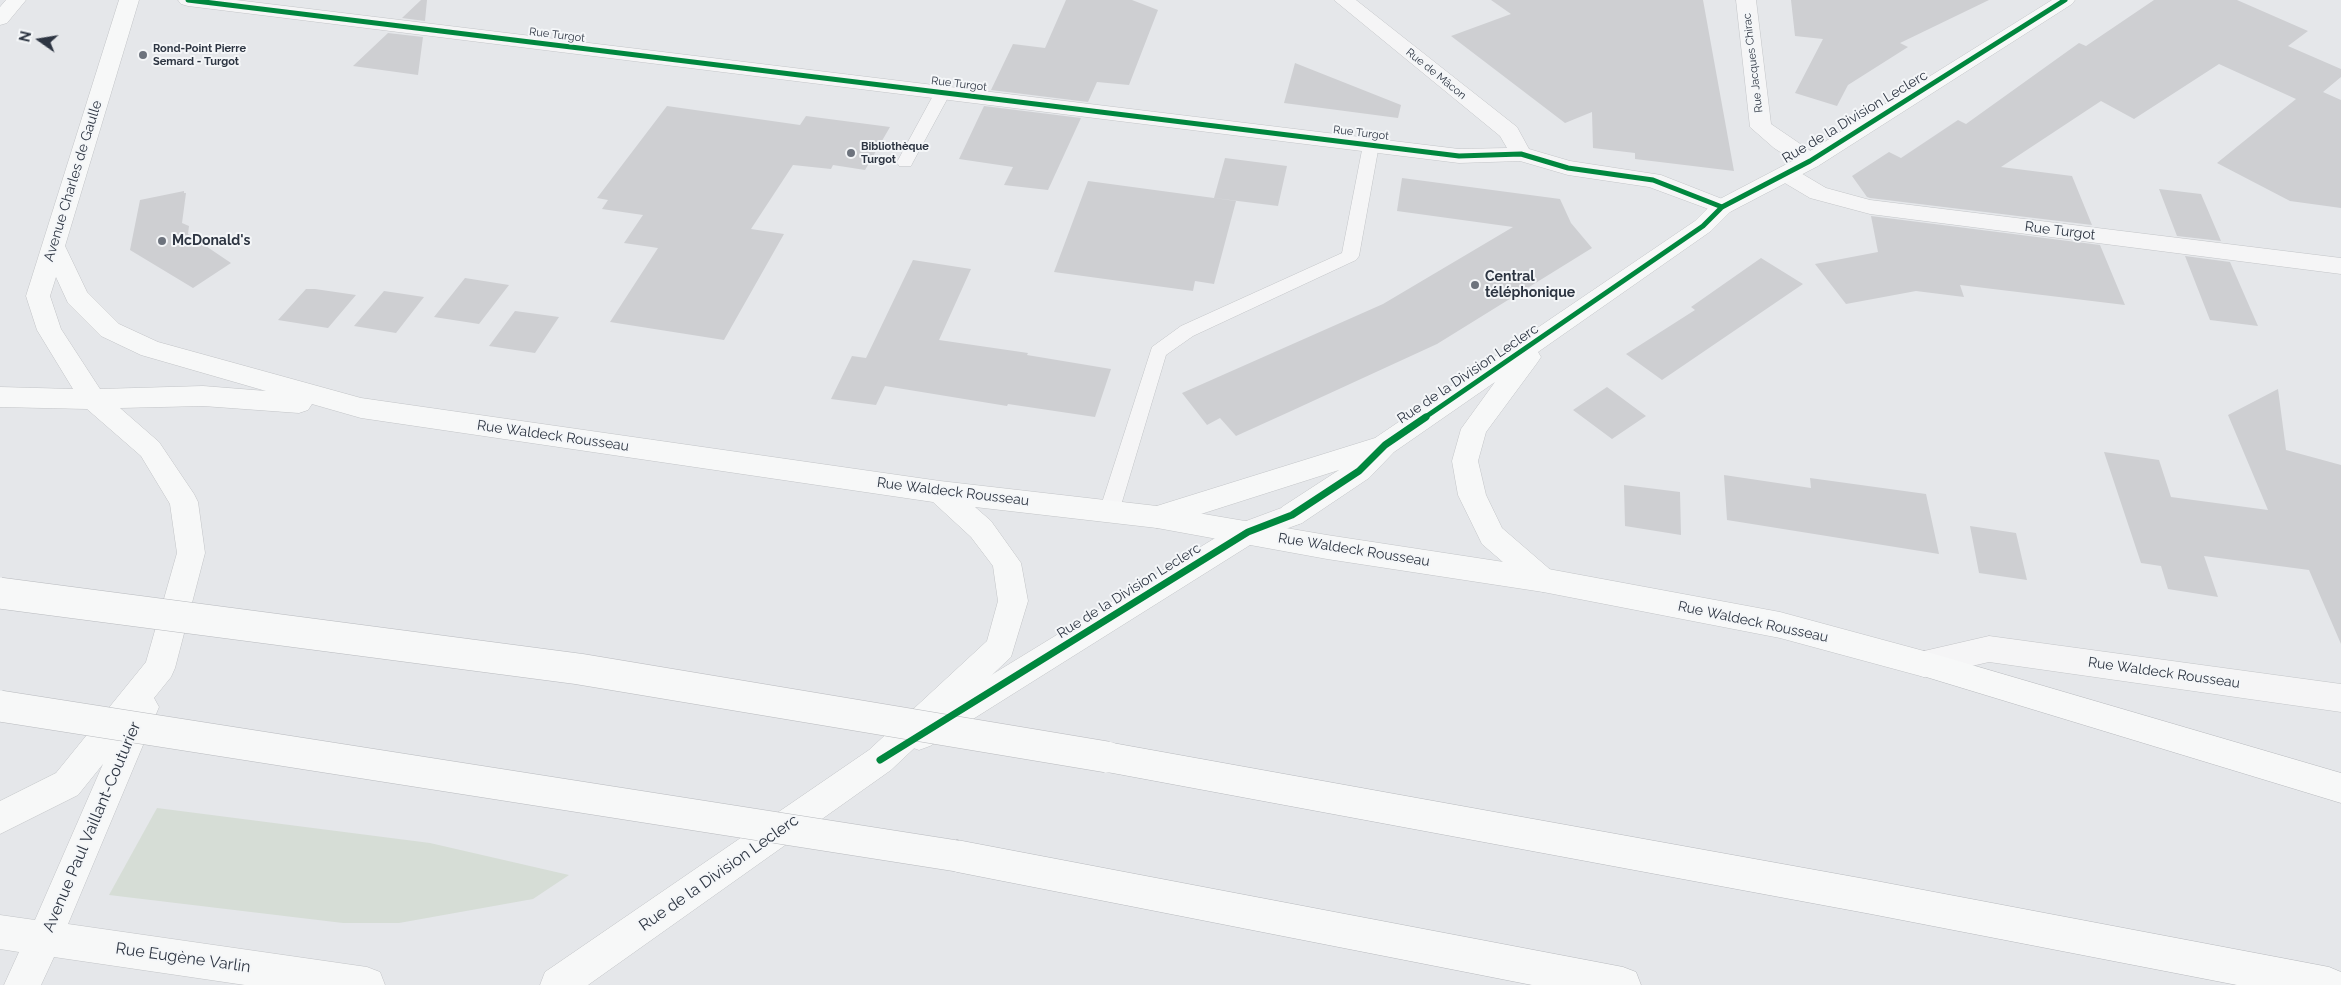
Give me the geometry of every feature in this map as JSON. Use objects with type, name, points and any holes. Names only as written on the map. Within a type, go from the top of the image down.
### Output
[{"type":"main road","points":[[0,19],[16,0]]},
{"type":"main road","name":"Avenue Charles de Gaulle","points":[[94,399],[48,330],[38,296],[130,0]]},
{"type":"main road","name":"Rue de la Division Leclerc","points":[[1292,515],[1359,471],[1385,445],[1703,226],[1722,207],[1810,162],[2065,0]]},
{"type":"main road","name":"Rue Waldeck Rousseau","points":[[53,246],[77,297],[110,330],[150,349],[361,408]]},
{"type":"main road","name":"Rue de la Division Leclerc","points":[[1541,339],[1474,429],[1465,462],[1472,495],[1492,536],[1543,580]]},
{"type":"main road","name":"Rue Waldeck Rousseau","points":[[0,397],[94,399],[203,396],[361,408],[940,492],[1157,517],[1327,547],[1543,580],[1780,625],[1924,664]]},
{"type":"main road","name":"Avenue Paul Vaillant-Couturier","points":[[22,985],[45,937],[160,668],[191,554],[184,502],[150,449],[94,399]]},
{"type":"main road","name":"Rue de la Division Leclerc","points":[[1157,517],[1385,445]]},
{"type":"main road","name":"Rue de la Division Leclerc","points":[[880,760],[1000,648],[1013,601],[1007,563],[981,529],[940,492]]},
{"type":"main road","name":"Rue de la Division Leclerc","points":[[558,985],[880,760],[1248,532]]},
{"type":"main road","points":[[0,593],[579,669],[1107,757],[1862,896],[2329,985]]},
{"type":"main road","points":[[1924,664],[2341,788]]},
{"type":"main road","points":[[0,818],[67,784],[160,668]]},
{"type":"main road","points":[[0,706],[957,856],[1623,985]]},
{"type":"main road","name":"Rue Eugène Varlin","points":[[0,932],[367,985]]},
{"type":"street","name":"Rue Turgot","points":[[188,0],[1459,156],[1521,154],[1568,168],[1653,180],[1722,207]]},
{"type":"street","name":"Rue de Mâcon","points":[[1344,0],[1509,132],[1521,154]]},
{"type":"street","name":"Rue Jacques Chirac","points":[[1746,0],[1761,127],[1782,144],[1810,162]]},
{"type":"street","name":"Rue Turgot","points":[[1786,174],[1818,193],[1870,207],[2341,266]]},
{"type":"street","name":"Rue de la Division Leclerc","points":[[1248,532],[1292,515]]},
{"type":"street","name":"Rue Waldeck Rousseau","points":[[1924,664],[1989,649],[2341,698]]},
{"type":"lane","points":[[913,158],[943,92]]},
{"type":"lane","points":[[1109,512],[1158,352],[1187,331],[1350,256],[1371,145]]},
{"type":"shaded area","points":[[157,808],[430,843],[569,875],[533,899],[399,923],[343,923],[109,895]]},
{"type":"building","points":[[421,0],[427,0],[425,21],[402,18]]},
{"type":"building","points":[[1066,0],[1132,0],[1158,10],[1129,85],[1097,82],[1088,102],[991,90],[1013,44],[1045,48]]},
{"type":"building","points":[[1491,0],[1703,0],[1734,171],[1635,159],[1635,153],[1593,148],[1592,112],[1565,123],[1451,36],[1511,14]]},
{"type":"building","points":[[1791,0],[1989,0],[1900,43],[1908,47],[1848,85],[1837,106],[1795,93],[1823,39],[1795,36]]},
{"type":"building","points":[[2154,0],[2237,0],[2308,31],[2288,46],[2341,69],[2341,77],[2323,92],[2341,100],[2341,208],[2290,201],[2217,163],[2296,99],[2219,64],[2134,119],[2101,101],[2001,167],[2072,176],[2092,225],[1870,198],[1867,197],[1852,176],[1889,152],[1901,158],[1958,120],[1966,124],[2079,43],[2086,46]]},
{"type":"building","points":[[388,33],[423,37],[418,75],[353,66]]},
{"type":"building","points":[[1295,63],[1401,105],[1398,118],[1284,103]]},
{"type":"building","points":[[667,106],[800,125],[806,116],[890,127],[865,170],[833,165],[831,169],[793,165],[751,229],[784,234],[724,340],[610,322],[658,248],[624,243],[643,215],[602,209],[608,200],[597,198]]},
{"type":"building","points":[[984,106],[1081,118],[1048,190],[1004,185],[1013,167],[959,159]]},
{"type":"building","points":[[1225,158],[1287,166],[1278,206],[1214,198]]},
{"type":"building","name":"Central téléphonique","points":[[1402,178],[1560,199],[1571,223],[1592,248],[1437,344],[1236,436],[1220,418],[1207,425],[1182,393],[1383,304],[1513,227],[1397,211]]},
{"type":"building","points":[[1088,181],[1236,201],[1214,284],[1195,281],[1193,291],[1054,272]]},
{"type":"building","points":[[2159,189],[2201,194],[2221,241],[2177,236]]},
{"type":"building","points":[[184,191],[186,193],[182,223],[189,226],[188,234],[231,263],[193,288],[130,250],[140,200]]},
{"type":"building","points":[[1871,216],[2100,245],[2125,305],[1960,285],[1964,297],[1916,291],[1846,304],[1815,264],[1878,252]]},
{"type":"building","points":[[2185,256],[2230,262],[2258,326],[2210,320]]},
{"type":"building","points":[[1761,258],[1803,284],[1662,380],[1626,354],[1695,310],[1691,307]]},
{"type":"building","points":[[913,260],[971,269],[939,340],[1028,353],[1027,355],[1111,369],[1095,417],[1008,404],[1007,406],[885,386],[876,405],[831,399],[852,356],[866,358]]},
{"type":"building","points":[[465,278],[509,285],[479,324],[434,317]]},
{"type":"building","points":[[306,289],[356,295],[328,328],[278,320]]},
{"type":"building","points":[[384,291],[424,297],[396,333],[354,326]]},
{"type":"building","points":[[515,311],[559,317],[535,353],[489,346]]},
{"type":"building","points":[[1607,387],[1646,416],[1612,439],[1573,410]]},
{"type":"building","points":[[2278,389],[2286,450],[2341,465],[2341,644],[2309,570],[2204,556],[2218,597],[2168,589],[2161,566],[2141,563],[2104,452],[2159,460],[2171,497],[2268,510],[2228,415]]},
{"type":"building","points":[[1724,475],[1811,488],[1810,478],[1926,494],[1939,554],[1727,520]]},
{"type":"building","points":[[1624,485],[1680,492],[1681,535],[1625,526]]},
{"type":"building","points":[[1970,526],[2016,533],[2027,580],[1979,573]]},
{"type":"cycle path","points":[[188,0],[1459,156],[1521,154],[1568,168],[1653,180],[1722,207]]},
{"type":"cycle path","points":[[880,760],[1248,532],[1292,515],[1359,471],[1385,445],[1703,226],[1722,207],[1810,161],[2065,0]]},
{"type":"place","name":"Rond-Point Pierre Semard - Turgot","points":[[143,55]]},
{"type":"place","name":"Bibliothèque Turgot","points":[[851,153]]},
{"type":"place","name":"McDonald's","points":[[162,241]]},
{"type":"place","name":"Central téléphonique","points":[[1475,285]]}]
